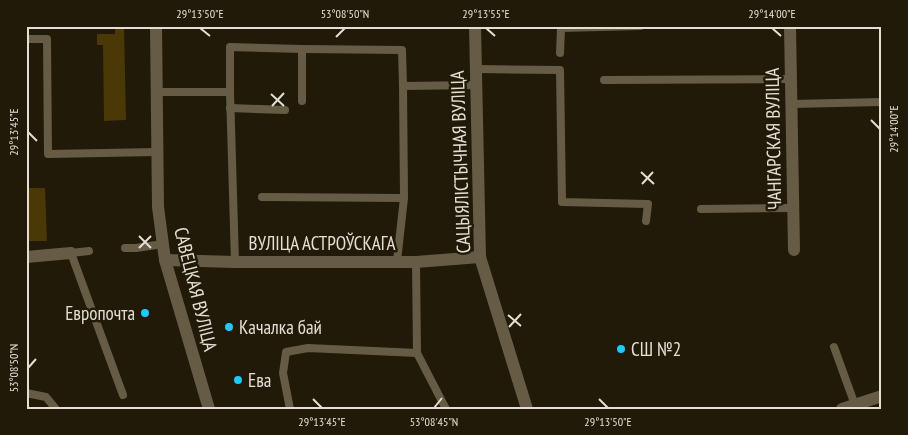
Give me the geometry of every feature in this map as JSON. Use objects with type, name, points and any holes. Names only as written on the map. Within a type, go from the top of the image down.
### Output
[{"type":"street","name":"САВЕЦКАЯ ВУЛІЦА","points":[[156,26],[158,207],[165,260],[209,409]]},
{"type":"street","name":"САЦЫЯЛІСТЫЧНАЯ ВУЛІЦА","points":[[475,26],[480,257],[527,409]]},
{"type":"street","name":"ЧАНГАРСКАЯ ВУЛІЦА","points":[[790,26],[794,250]]},
{"type":"street","points":[[26,257],[70,253]]},
{"type":"street","name":"ВУЛІЦА АСТРОЎСКАГА","points":[[165,260],[416,262],[480,257]]},
{"type":"street","points":[[848,407],[882,396]]},
{"type":"lane","points":[[560,52],[561,28],[640,26]]},
{"type":"lane","points":[[26,39],[47,39],[48,154],[157,152]]},
{"type":"lane","points":[[235,262],[230,47],[302,50],[402,50],[404,198],[397,261]]},
{"type":"lane","points":[[302,50],[302,101]]},
{"type":"lane","points":[[476,69],[560,70],[562,202],[648,204],[646,221]]},
{"type":"lane","points":[[604,80],[791,79]]},
{"type":"lane","points":[[403,86],[476,84]]},
{"type":"lane","points":[[156,92],[230,92]]},
{"type":"lane","points":[[792,104],[882,102]]},
{"type":"lane","points":[[230,108],[286,110]]},
{"type":"lane","points":[[262,197],[404,198]]},
{"type":"lane","points":[[701,209],[793,208]]},
{"type":"lane","points":[[125,248],[163,244]]},
{"type":"lane","points":[[89,251],[70,253],[123,395]]},
{"type":"lane","points":[[416,262],[417,354],[443,408]]},
{"type":"lane","points":[[834,347],[848,407]]},
{"type":"lane","points":[[290,409],[282,373],[286,352],[308,348],[417,354]]},
{"type":"lane","points":[[26,393],[46,397],[56,409]]},
{"type":"shaded area","points":[[115,26],[124,26],[126,120],[104,121],[103,45],[97,45],[97,34],[115,34]]},
{"type":"shaded area","points":[[26,188],[45,188],[47,241],[26,241]]},
{"type":"place","name":"Европочта","points":[[145,313]]},
{"type":"place","name":"Качалка бай","points":[[229,327]]},
{"type":"place","name":"СШ №2","points":[[621,349]]},
{"type":"place","name":"Ева","points":[[238,380]]}]
